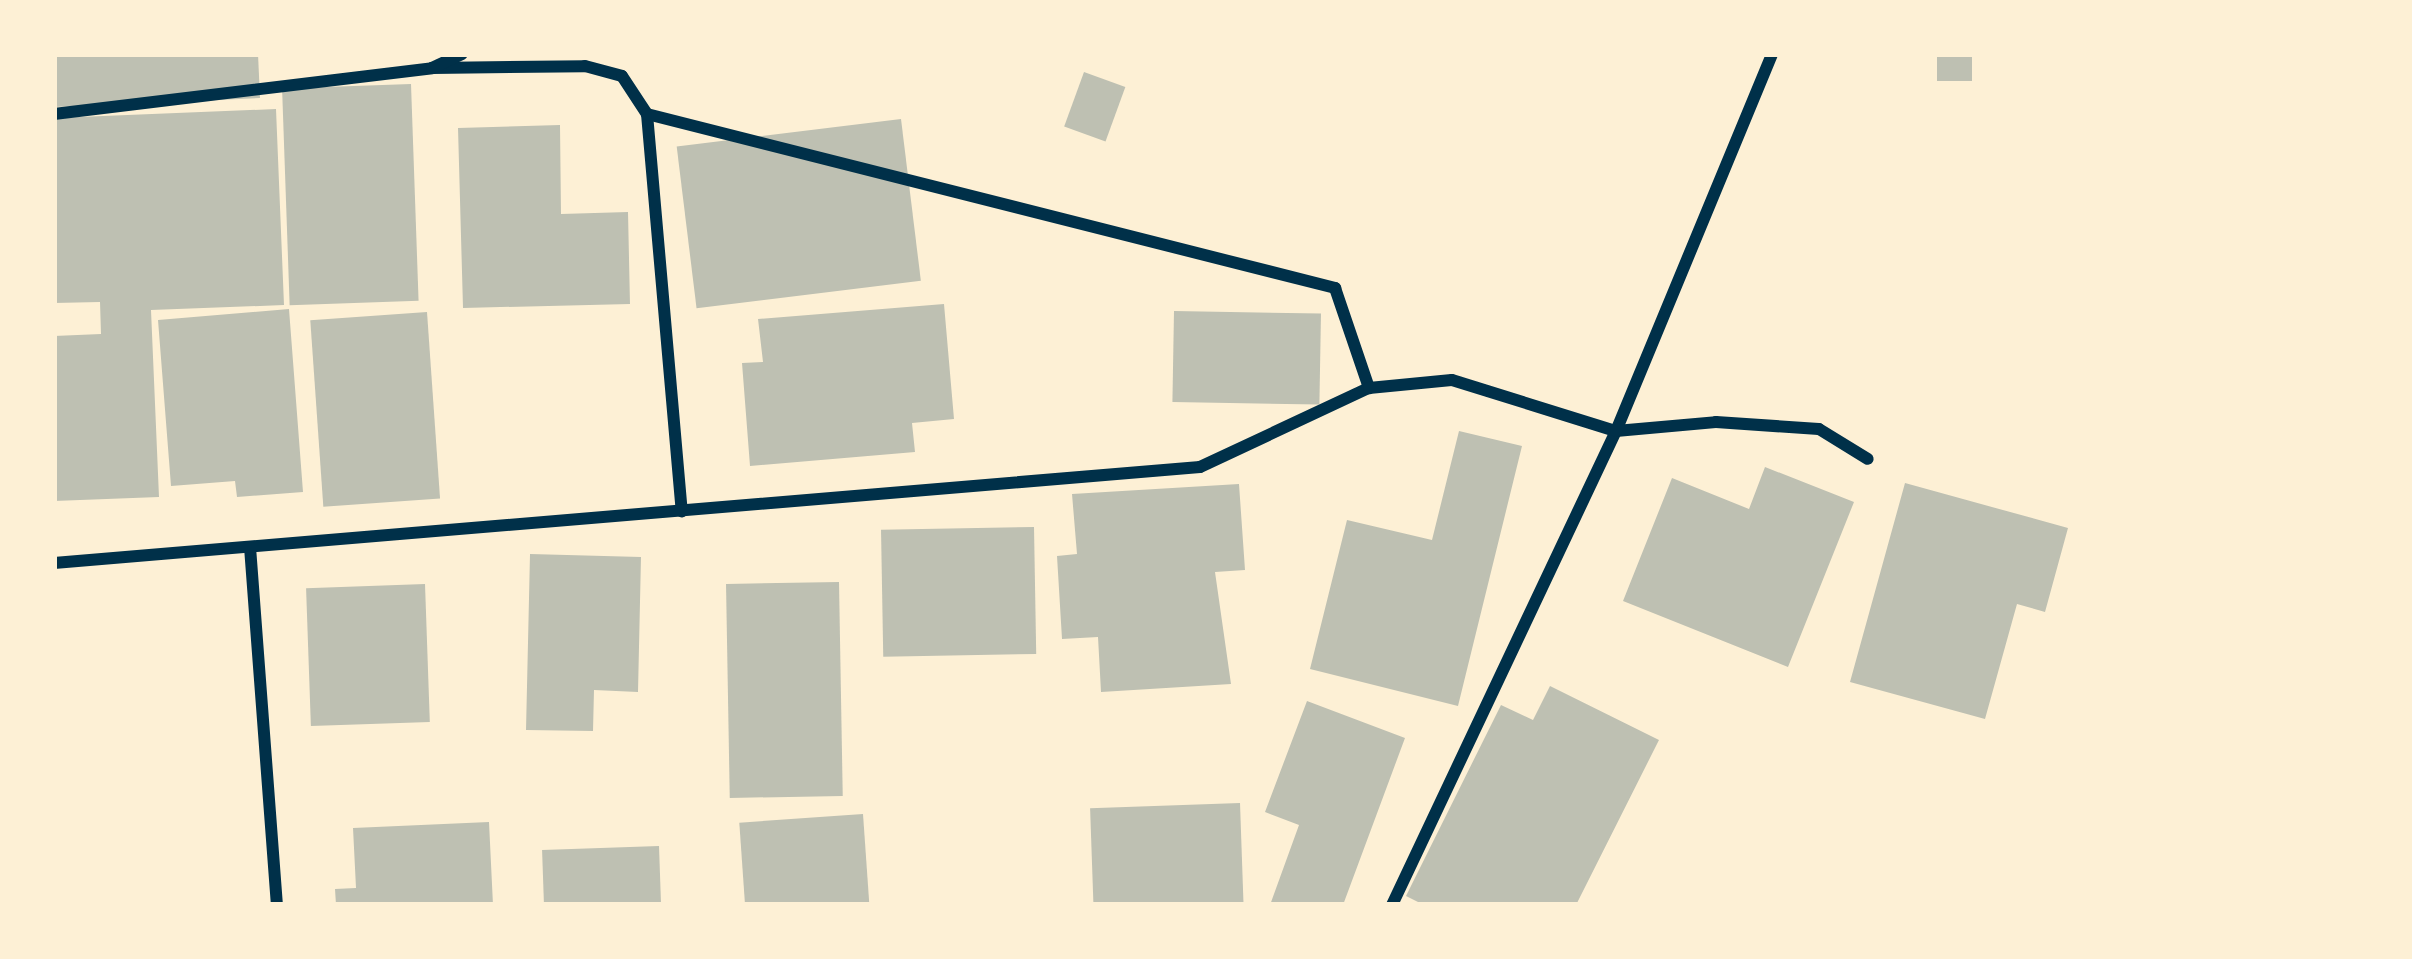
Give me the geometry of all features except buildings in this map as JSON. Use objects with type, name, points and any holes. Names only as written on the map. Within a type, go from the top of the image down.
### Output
[{"type":"street","points":[[432,68],[463,54]]},
{"type":"street","points":[[1391,905],[1616,431],[1772,54]]},
{"type":"street","points":[[54,114],[432,68],[585,66],[622,76],[647,114],[682,511]]},
{"type":"street","points":[[647,114],[1335,288],[1369,388]]},
{"type":"street","points":[[54,563],[1200,467],[1369,388],[1452,380],[1616,431],[1716,422],[1819,429],[1868,459]]},
{"type":"street","points":[[250,547],[278,905]]}]
